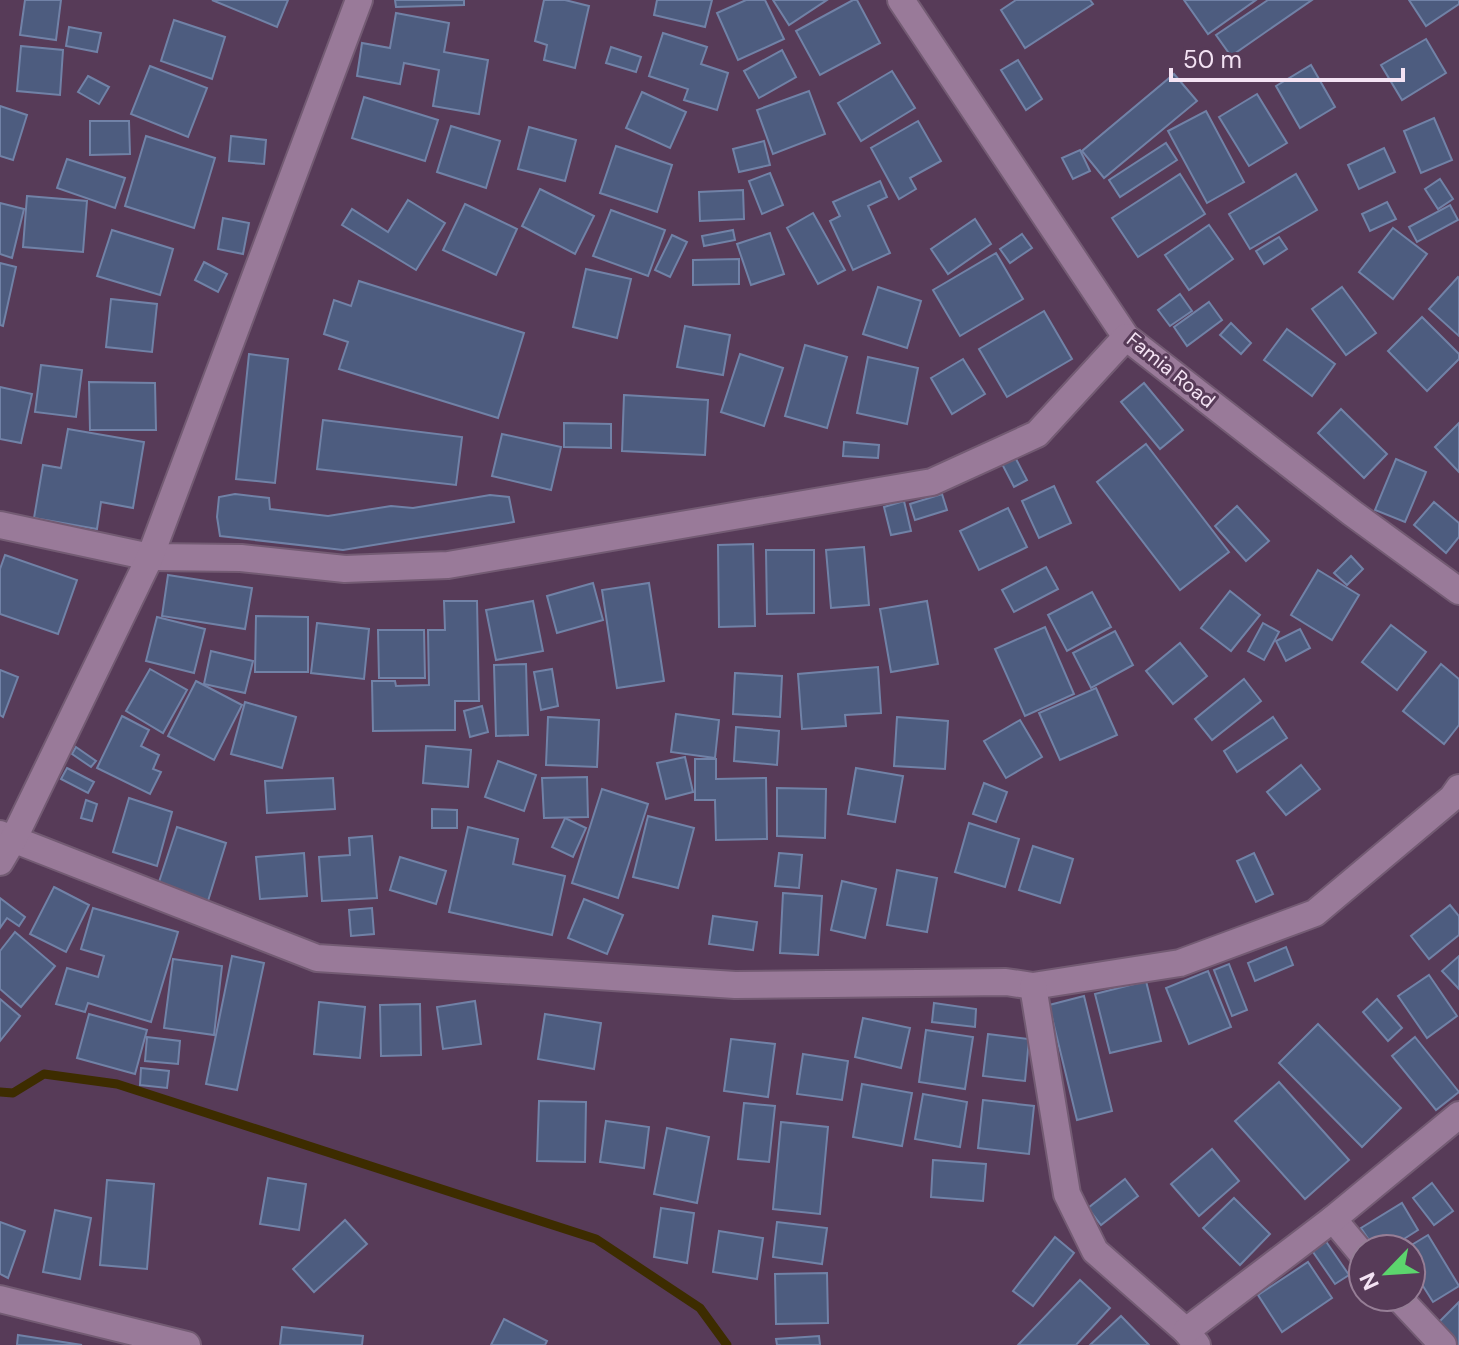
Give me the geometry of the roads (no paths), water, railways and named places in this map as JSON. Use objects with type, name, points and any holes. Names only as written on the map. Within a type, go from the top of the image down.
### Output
[{"type":"street","points":[[359,0],[150,557],[4,845],[317,958],[735,985],[1006,982],[1033,986],[1180,963],[1315,913],[1452,798],[1459,788]]},
{"type":"street","name":"Famia Road","points":[[901,0],[1126,337],[1352,513],[1459,591]]},
{"type":"street","points":[[0,525],[150,557],[241,558],[345,569],[448,565],[932,482],[1037,434],[1126,337]]},
{"type":"street","points":[[1033,986],[1067,1194],[1095,1251],[1192,1338],[1459,1115]]},
{"type":"street","points":[[1333,1219],[1347,1236]]},
{"type":"street","points":[[0,1299],[187,1345]]},
{"type":"street","points":[[1413,1313],[1443,1345]]},
{"type":"waterway","points":[[0,1092],[13,1093],[44,1074],[117,1084],[596,1239],[700,1308],[727,1345]]}]
